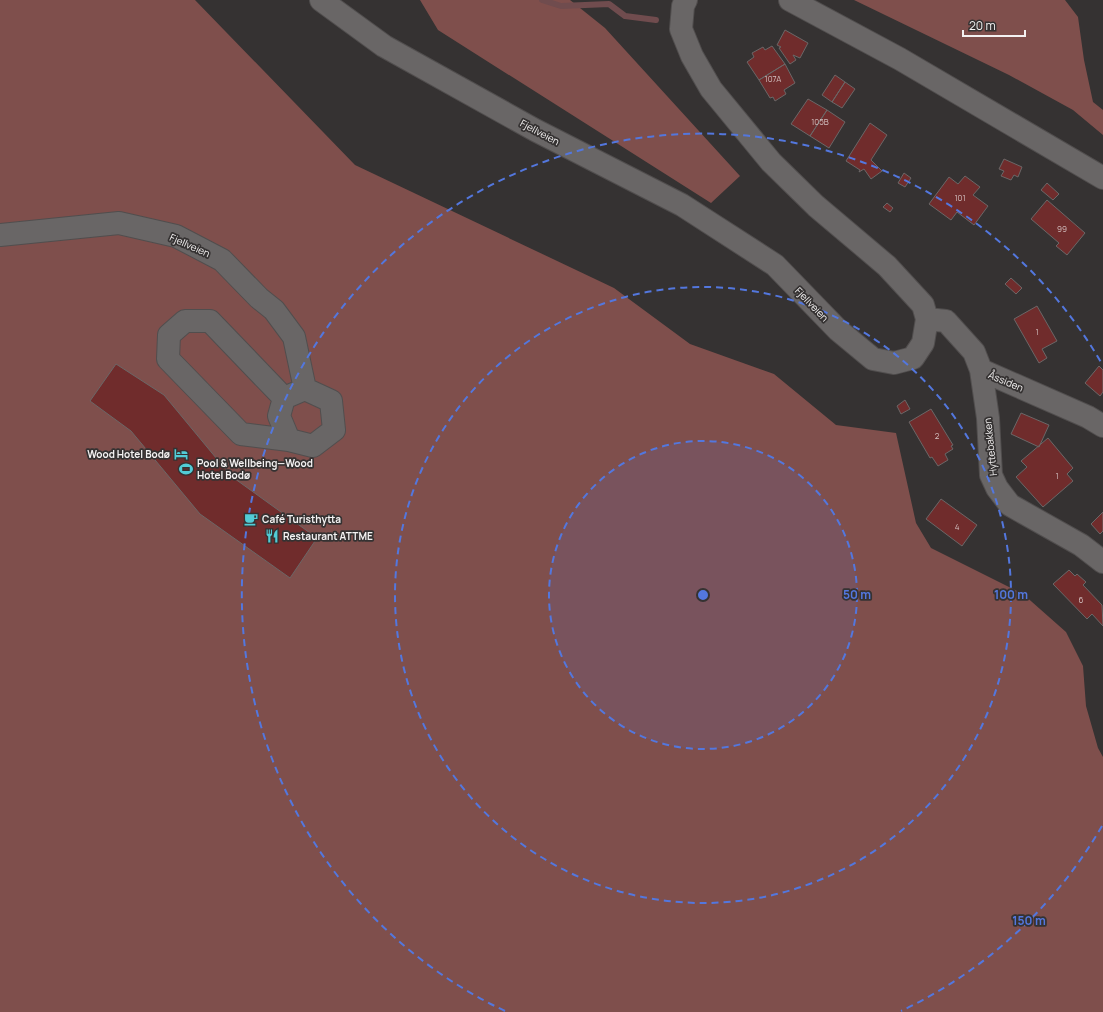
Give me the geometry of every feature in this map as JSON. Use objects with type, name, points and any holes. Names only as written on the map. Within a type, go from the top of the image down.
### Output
[{"type":"street","name":"Fjellveien","points":[[321,0],[384,46],[535,130],[682,204],[775,265],[838,330],[873,359],[894,363],[913,358],[923,343],[927,319]]},
{"type":"street","points":[[686,0],[683,6],[681,29],[692,56],[711,89],[771,162],[816,206],[887,266],[923,305],[927,319]]},
{"type":"street","points":[[790,0],[900,59],[1103,178]]},
{"type":"street","name":"Fjellveien","points":[[0,235],[119,223],[176,236],[222,260],[259,298],[274,310],[294,336],[305,389]]},
{"type":"street","name":"Åssiden","points":[[927,319],[946,321],[974,352],[980,370],[1088,417],[1103,426]]},
{"type":"street","points":[[284,398],[210,321],[185,321],[169,335],[168,359],[241,434],[289,440],[313,446],[334,430],[331,401],[305,389],[284,398],[278,416],[289,440]]},
{"type":"street","name":"Hyttebakken","points":[[980,370],[988,418],[991,475],[996,488],[1010,505],[1081,545],[1103,562]]},
{"type":"shaded area","points":[[0,0],[195,0],[355,165],[614,288],[690,344],[774,374],[836,425],[896,433],[916,523],[931,548],[1023,594],[1066,632],[1083,666],[1086,706],[1098,748],[1103,757],[1103,1012],[0,1012]]},
{"type":"shaded area","points":[[420,0],[570,0],[605,28],[740,176],[711,203],[438,30]]},
{"type":"shaded area","points":[[854,0],[1065,0],[1078,17],[1084,60],[1093,102],[1103,110],[1103,135],[1073,110],[1009,75]]},
{"type":"building","points":[[785,30],[808,43],[800,58],[793,55],[796,60],[790,64],[779,48],[781,47],[777,45]]},
{"type":"building","points":[[772,46],[785,64],[759,80],[747,62],[754,57],[752,53],[763,47],[765,50]]},
{"type":"building","points":[[785,64],[795,83],[784,90],[786,94],[775,101],[773,97],[770,98],[759,80]]},
{"type":"building","points":[[835,75],[845,82],[832,102],[822,95]]},
{"type":"building","points":[[845,82],[855,89],[842,108],[832,102]]},
{"type":"building","points":[[808,99],[827,110],[810,136],[791,124]]},
{"type":"building","points":[[827,110],[845,122],[829,148],[810,136]]},
{"type":"building","points":[[870,123],[887,135],[871,160],[882,171],[871,179],[864,169],[859,172],[860,170],[846,161]]},
{"type":"building","points":[[1004,159],[1022,167],[1018,177],[1014,175],[1011,180],[1001,176],[1004,171],[999,169]]},
{"type":"building","points":[[904,173],[911,178],[905,187],[898,183]]},
{"type":"building","points":[[965,176],[980,187],[973,195],[988,206],[974,225],[957,212],[951,220],[929,204],[949,177],[958,184]]},
{"type":"building","points":[[1047,183],[1059,194],[1053,200],[1041,190]]},
{"type":"building","points":[[1047,200],[1085,233],[1067,255],[1056,246],[1059,243],[1031,219]]},
{"type":"building","points":[[887,203],[893,208],[890,212],[883,207]]},
{"type":"building","points":[[1011,278],[1022,288],[1016,294],[1005,284]]},
{"type":"building","points":[[1037,306],[1057,341],[1042,349],[1047,358],[1039,363],[1014,319]]},
{"type":"building","name":"Wood Hotel Bodø","points":[[116,364],[164,395],[231,476],[317,538],[290,578],[200,514],[131,431],[90,401]]},
{"type":"building","points":[[1099,366],[1103,370],[1103,392],[1100,396],[1085,383]]},
{"type":"building","points":[[905,400],[910,409],[901,414],[897,406]]},
{"type":"building","points":[[931,409],[953,445],[951,446],[953,449],[945,454],[948,460],[938,466],[932,457],[930,458],[909,422]]},
{"type":"building","points":[[1021,413],[1049,425],[1039,447],[1011,434]]},
{"type":"building","points":[[1048,438],[1073,468],[1067,474],[1073,481],[1043,507],[1016,477],[1027,467],[1021,461]]},
{"type":"building","points":[[941,499],[977,525],[962,546],[926,519]]},
{"type":"building","points":[[1103,512],[1103,531],[1100,534],[1091,524]]},
{"type":"building","points":[[1069,570],[1075,576],[1077,574],[1086,582],[1083,585],[1102,605],[1103,626],[1092,614],[1087,619],[1053,584]]},
{"type":"waterway","points":[[542,0],[561,6],[609,4],[625,16],[656,20]]},
{"type":"place","name":"Wood Hotel Bodø","points":[[181,454]]},
{"type":"place","name":"Pool & Wellbeing—Wood Hotel Bodø","points":[[186,469]]},
{"type":"place","name":"Café Turisthytta","points":[[251,519]]},
{"type":"place","name":"Restaurant ATTME","points":[[272,536]]}]
